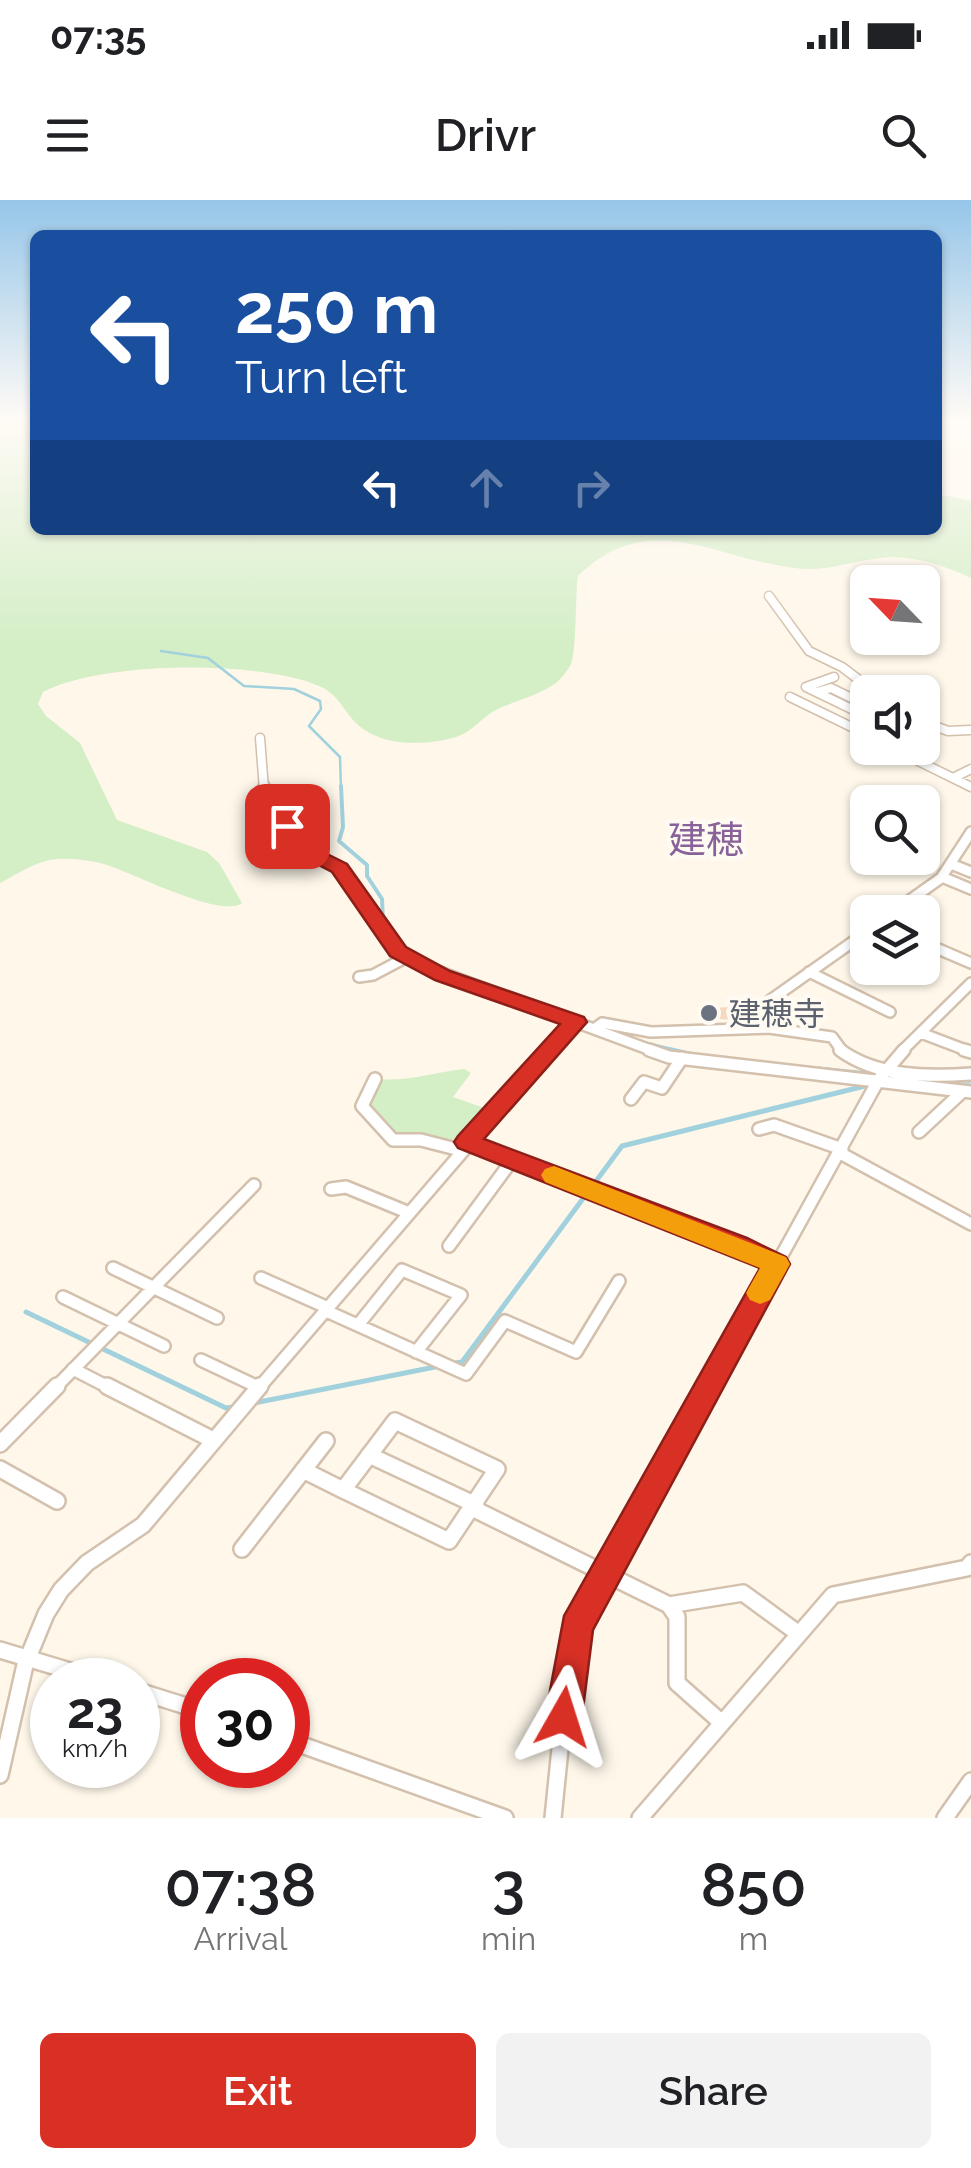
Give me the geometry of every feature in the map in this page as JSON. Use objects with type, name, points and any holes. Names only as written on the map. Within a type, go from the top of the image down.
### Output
[{"type":"street","points":[[769,596],[809,651],[853,675]]},
{"type":"street","points":[[834,677],[806,687],[850,708]]},
{"type":"street","points":[[817,692],[831,688],[850,697]]},
{"type":"street","points":[[790,697],[850,726]]},
{"type":"street","points":[[940,727],[971,730]]},
{"type":"street","points":[[260,738],[264,791],[271,812],[304,850],[340,868],[388,942],[442,975],[594,1028],[630,1045],[682,1058],[883,1074],[971,1074]]},
{"type":"street","points":[[927,765],[971,787]]},
{"type":"street","points":[[954,778],[971,769]]},
{"type":"street","points":[[917,895],[942,877],[967,845],[971,832]]},
{"type":"street","points":[[951,864],[971,872]]},
{"type":"street","points":[[942,877],[971,889]]},
{"type":"street","points":[[769,1028],[770,1001],[850,944]]},
{"type":"street","points":[[940,950],[971,963]]},
{"type":"street","points":[[359,977],[373,975],[407,957]]},
{"type":"street","points":[[809,972],[890,1012]]},
{"type":"street","points":[[552,1818],[570,1650],[576,1628],[883,1074],[971,983]]},
{"type":"street","points":[[0,1775],[26,1658],[47,1612],[70,1580],[83,1566],[143,1524],[463,1146],[576,1022]]},
{"type":"street","points":[[594,1028],[602,1023],[668,1032],[769,1028],[832,1037],[836,1048],[864,1067],[966,1092]]},
{"type":"street","points":[[920,1034],[971,1052]]},
{"type":"street","points":[[631,1099],[644,1082],[662,1088],[682,1058]]},
{"type":"street","points":[[375,1079],[362,1106],[393,1140],[463,1146],[513,1159],[737,1245],[776,1264]]},
{"type":"street","points":[[920,1132],[966,1092]]},
{"type":"street","points":[[759,1130],[774,1125],[841,1151],[971,1224]]},
{"type":"street","points":[[449,1246],[513,1159]]},
{"type":"street","points":[[0,1444],[254,1185]]},
{"type":"street","points":[[332,1189],[346,1187],[407,1212]]},
{"type":"street","points":[[113,1268],[217,1318]]},
{"type":"street","points":[[358,1325],[402,1270],[461,1295],[416,1352]]},
{"type":"street","points":[[261,1278],[466,1374],[506,1321],[576,1352],[620,1281]]},
{"type":"street","points":[[63,1296],[164,1346]]},
{"type":"street","points":[[202,1360],[258,1387]]},
{"type":"street","points":[[74,1369],[214,1440]]},
{"type":"street","points":[[303,1470],[343,1490],[449,1541],[498,1469],[395,1421],[343,1490]]},
{"type":"street","points":[[242,1549],[326,1441]]},
{"type":"street","points":[[369,1455],[669,1605],[677,1617],[676,1683],[722,1723]]},
{"type":"street","points":[[0,1469],[57,1502]]},
{"type":"street","points":[[640,1818],[833,1595],[967,1568],[971,1563]]},
{"type":"street","points":[[669,1605],[744,1592],[799,1634]]},
{"type":"street","points":[[0,1650],[30,1659]]},
{"type":"street","points":[[310,1748],[505,1818]]},
{"type":"street","points":[[945,1818],[971,1781]]},
{"type":"green space","points":[[0,496],[30,496],[30,535],[942,535],[942,496],[971,501],[971,578],[940,565],[911,559],[886,558],[805,569],[660,540],[633,543],[606,555],[578,576],[572,659],[558,681],[494,711],[462,735],[448,739],[413,743],[388,740],[362,728],[336,698],[319,686],[258,672],[220,668],[140,670],[102,674],[43,692],[38,704],[46,716],[80,743],[117,820],[207,852],[219,863],[242,903],[215,905],[196,900],[104,864],[75,859],[57,859],[0,883]]},
{"type":"green space","points":[[464,1069],[471,1073],[453,1097],[490,1110],[461,1144],[425,1133],[393,1135],[366,1105],[379,1079]]},
{"type":"building","points":[[747,1007],[749,1021],[703,1018],[702,1009]]},
{"type":"waterway","points":[[161,651],[208,658],[244,686],[294,689],[320,701],[321,709],[309,726],[340,757],[341,789]]},
{"type":"waterway","points":[[341,786],[343,827],[339,841],[367,865],[367,876],[382,899],[383,922],[400,946],[425,962]]},
{"type":"waterway","points":[[547,1007],[608,1030]]},
{"type":"waterway","points":[[640,1042],[681,1052]]},
{"type":"waterway","points":[[671,1050],[689,1054]]},
{"type":"waterway","points":[[818,1069],[878,1075]]},
{"type":"waterway","points":[[910,1079],[971,1081]]},
{"type":"waterway","points":[[455,1363],[462,1362],[622,1146],[869,1085]]},
{"type":"waterway","points":[[26,1312],[226,1408],[234,1407]]},
{"type":"waterway","points":[[254,1403],[440,1366]]},
{"type":"slow traffic","points":[[554,1175],[737,1245],[742,1251],[776,1264],[760,1293]]},
{"type":"place","name":"建穂寺","points":[[709,1013]]},
{"type":"district","name":"建穂","points":[[706,839]]},
{"type":"route","points":[[287,826],[314,858],[340,868],[398,952],[442,975],[576,1022],[467,1142],[737,1245],[742,1251],[776,1264],[576,1628],[563,1717]]}]
